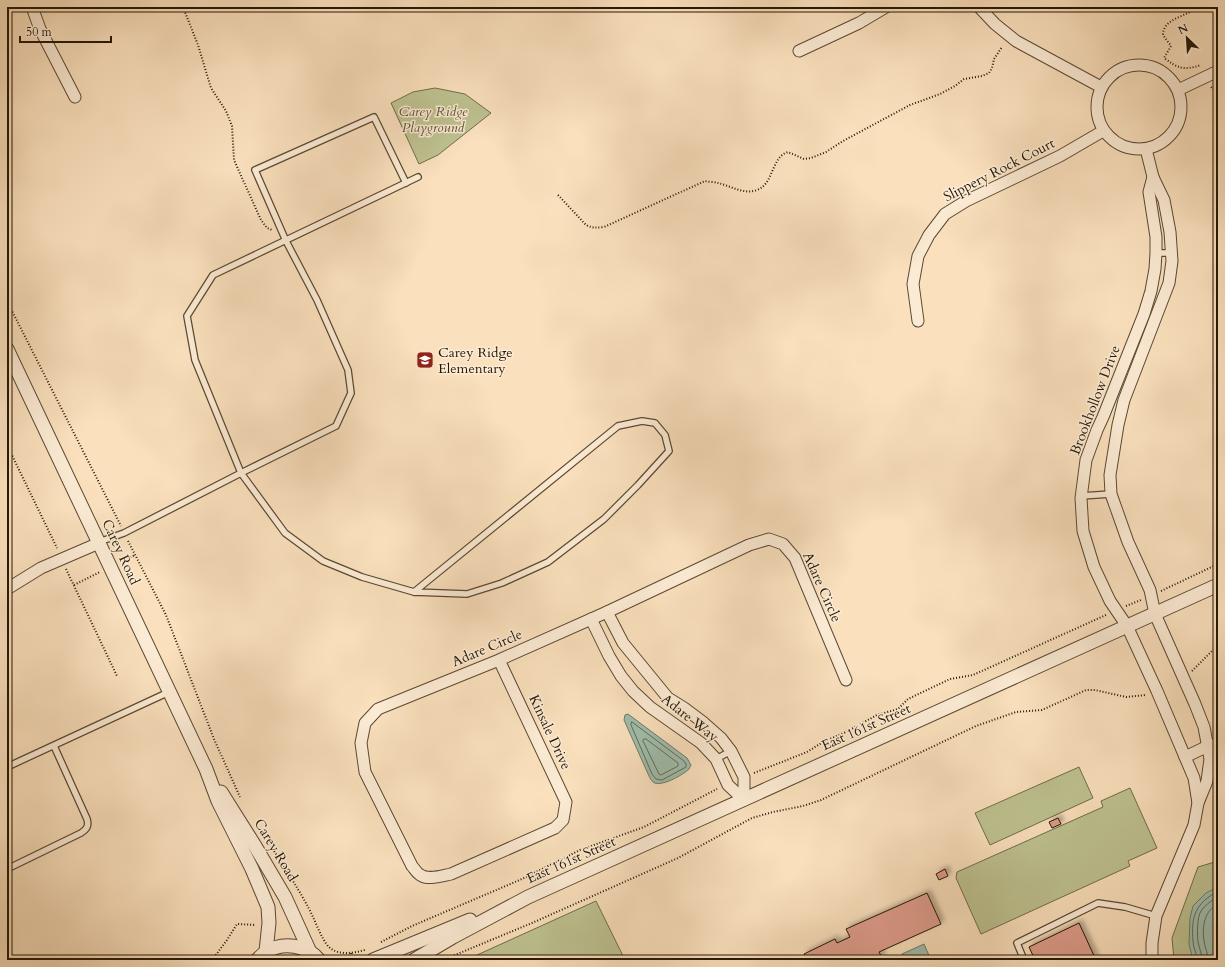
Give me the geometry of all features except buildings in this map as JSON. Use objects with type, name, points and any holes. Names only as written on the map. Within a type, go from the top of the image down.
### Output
[{"type":"street","points":[[32,7],[40,29],[75,97]]},
{"type":"street","points":[[799,51],[859,23],[886,7]]},
{"type":"street","points":[[979,7],[995,24],[1016,41],[1101,87]]},
{"type":"street","points":[[1140,65],[1152,67],[1162,72],[1171,80],[1178,90],[1181,100],[1179,122],[1174,132],[1157,146],[1136,150],[1127,148],[1110,138],[1103,131],[1098,121],[1096,109],[1097,98],[1101,87],[1108,78],[1118,70],[1128,66],[1140,65]]},
{"type":"street","points":[[1178,90],[1218,71]]},
{"type":"street","name":"Slippery Rock Court","points":[[918,321],[913,284],[918,256],[929,235],[945,214],[966,201],[1060,156],[1103,131]]},
{"type":"street","name":"Brookhollow Drive","points":[[1146,149],[1153,177],[1164,200],[1170,232],[1172,261],[1169,283],[1124,400],[1110,475],[1111,494],[1128,542],[1150,590],[1155,614],[1213,745],[1214,758],[1198,804]]},
{"type":"street","name":"Brookhollow Drive","points":[[1153,177],[1149,192],[1156,237],[1154,276],[1144,314],[1086,460],[1081,496],[1083,531],[1092,562],[1110,601],[1127,626],[1157,690],[1194,778],[1198,804]]},
{"type":"street","name":"Carey Road","points":[[7,349],[170,692],[206,769],[218,801],[252,869],[268,907],[270,923],[262,956]]},
{"type":"street","name":"Adare Circle","points":[[563,820],[555,828],[451,874],[438,877],[426,877],[419,874],[412,866],[365,772],[361,743],[365,723],[378,709],[499,660],[607,612],[749,545],[769,540],[783,544],[795,558],[846,680]]},
{"type":"street","points":[[7,589],[41,568],[99,542]]},
{"type":"street","name":"East 161st Street","points":[[370,955],[528,897],[1218,585]]},
{"type":"street","name":"Adare Way","points":[[607,612],[623,643],[668,698],[704,723],[721,738],[731,751],[744,777],[744,800]]},
{"type":"street","name":"Adare Way","points":[[591,619],[609,656],[621,676],[633,691],[650,707],[701,743],[716,759],[728,785],[744,800]]},
{"type":"street","name":"Kinsale Drive","points":[[499,660],[566,802],[563,820]]},
{"type":"street","points":[[1185,757],[1213,745]]},
{"type":"street","points":[[1185,757],[1214,758]]},
{"type":"street","name":"Carey Road","points":[[206,769],[255,846],[318,957]]},
{"type":"street","points":[[1152,960],[1152,943],[1156,916],[1194,824],[1198,804]]},
{"type":"street","name":"East 161st Street","points":[[414,960],[528,897]]},
{"type":"street","points":[[262,956],[277,947],[288,946],[300,947],[318,957]]},
{"type":"lane","points":[[99,542],[124,533],[336,426],[351,393],[348,370],[317,300],[286,241],[254,170],[374,117],[406,183]]},
{"type":"lane","points":[[414,592],[618,426],[642,421],[655,423],[665,435],[668,451],[638,485],[604,519],[548,562],[502,583],[467,594],[414,592],[362,577],[323,561],[285,533],[241,473],[195,360],[187,316],[213,275],[418,177]]},
{"type":"lane","points":[[1156,253],[1172,253]]},
{"type":"lane","points":[[1144,314],[1157,315]]},
{"type":"lane","points":[[1110,399],[1124,400]]},
{"type":"lane","points":[[1081,496],[1111,494]]},
{"type":"lane","points":[[7,768],[170,692]]},
{"type":"lane","points":[[7,869],[81,833],[86,830],[88,825],[87,819],[54,746]]},
{"type":"lane","points":[[716,759],[731,751]]},
{"type":"lane","points":[[1024,960],[1017,943],[1098,903],[1125,907],[1156,916]]},
{"type":"path","points":[[183,7],[198,45],[212,88],[226,111],[232,126],[234,160],[261,220],[267,228],[275,231]]},
{"type":"path","points":[[1197,7],[1191,12],[1172,22],[1164,30],[1163,35],[1171,46],[1164,58],[1177,67],[1191,68],[1201,65],[1211,87],[1218,92]]},
{"type":"path","points":[[558,195],[586,225],[597,228],[604,227],[705,181],[717,182],[742,191],[758,190],[765,185],[778,160],[785,153],[788,152],[804,159],[811,158],[826,152],[843,141],[910,105],[940,94],[964,79],[982,76],[989,73],[994,59],[1002,47]]},
{"type":"path","points":[[7,301],[166,615],[214,739],[242,801]]},
{"type":"path","points":[[744,777],[807,752],[823,742],[846,732],[877,715],[898,709],[908,699],[950,679],[973,675],[1116,610],[1151,596],[1218,564]]},
{"type":"path","points":[[1184,679],[1218,644]]},
{"type":"path","points":[[444,960],[532,923],[678,858],[752,818],[803,806],[821,800],[976,726],[1016,712],[1042,710],[1086,690],[1095,690],[1126,697],[1145,696],[1157,690]]},
{"type":"path","points":[[380,942],[412,926],[522,879],[580,850],[644,827],[713,791],[728,785]]},
{"type":"path","points":[[271,846],[308,906],[330,948],[340,952],[370,955]]},
{"type":"path","points":[[212,960],[237,924],[259,925]]},
{"type":"path","points":[[351,953],[352,960]]},
{"type":"green space","name":"Carey Ridge Playground","points":[[435,88],[465,94],[491,113],[438,155],[419,164],[391,103],[413,92]]},
{"type":"green space","points":[[1079,767],[1093,798],[990,845],[975,813]]},
{"type":"green space","points":[[1130,788],[1157,848],[1128,861],[1130,866],[981,934],[956,878],[957,872],[1103,807],[1101,801]]},
{"type":"green space","points":[[1218,861],[1218,960],[1174,960],[1172,938],[1198,867]]},
{"type":"green space","points":[[596,901],[625,960],[466,960]]},
{"type":"water","points":[[628,714],[687,758],[691,765],[689,769],[666,782],[653,782],[624,720],[625,715]]},
{"type":"water","points":[[1218,887],[1218,960],[1193,960],[1189,944],[1190,918],[1193,906],[1206,893]]},
{"type":"water","points":[[924,944],[931,960],[904,960],[902,954]]},
{"type":"place","name":"Carey Ridge Elementary","points":[[425,360]]}]
